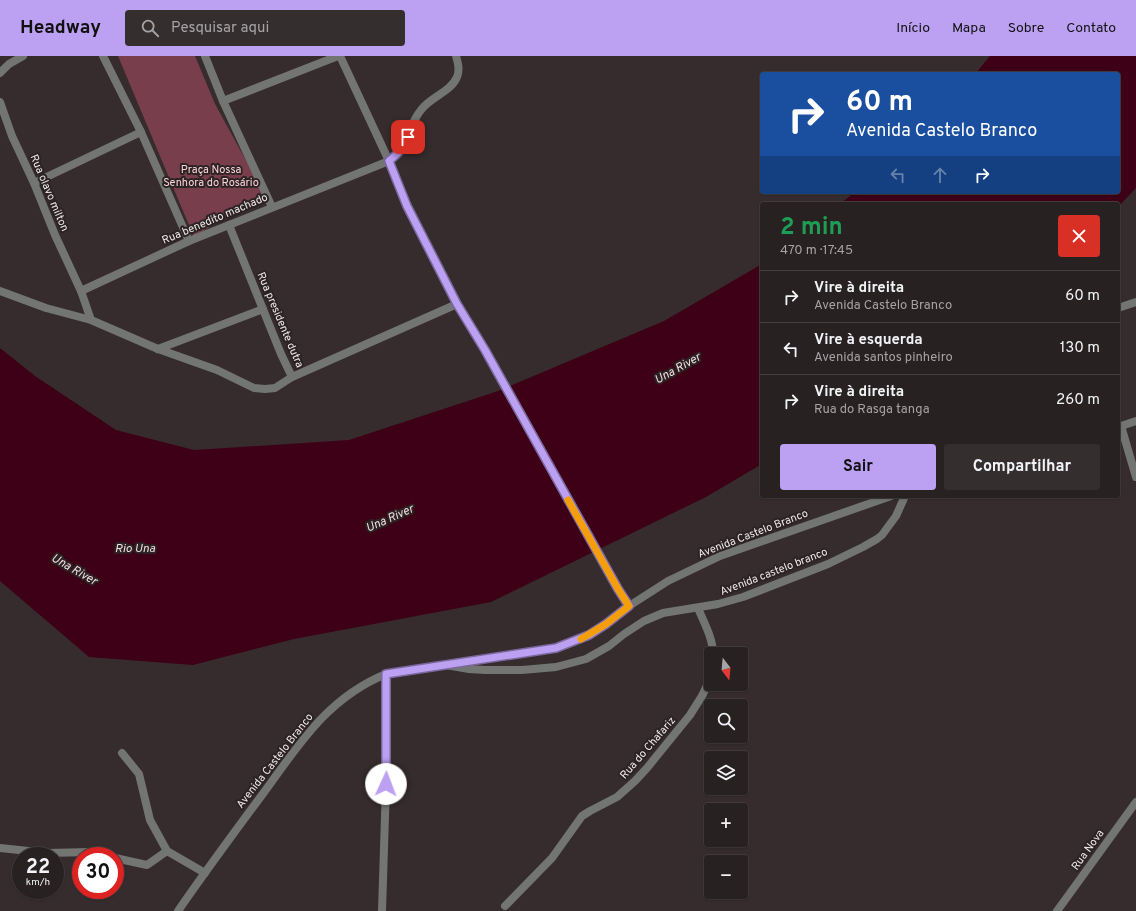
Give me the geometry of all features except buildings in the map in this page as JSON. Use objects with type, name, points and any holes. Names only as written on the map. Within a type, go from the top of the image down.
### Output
[{"type":"street","points":[[103,56],[141,132],[189,241]]},
{"type":"street","points":[[205,56],[222,101],[272,207]]},
{"type":"street","points":[[222,101],[339,56],[389,161],[407,206],[457,304],[485,350],[618,589],[629,606]]},
{"type":"street","points":[[389,161],[401,150],[408,137],[415,118],[421,109],[429,101],[449,88],[457,78],[459,68],[456,56]]},
{"type":"street","points":[[0,73],[16,57]]},
{"type":"street","name":"Rua olavo milton","points":[[0,102],[12,136],[81,291]]},
{"type":"street","points":[[34,183],[141,132]]},
{"type":"street","name":"Rua benedito machado","points":[[81,291],[189,241],[389,161]]},
{"type":"street","name":"Rua presidente dutra","points":[[229,225],[292,377],[338,358],[457,304]]},
{"type":"street","points":[[0,291],[46,308],[91,320],[158,349],[217,370],[254,388],[275,388],[292,377]]},
{"type":"street","points":[[81,291],[91,320]]},
{"type":"street","points":[[1120,307],[1136,302]]},
{"type":"street","points":[[158,349],[263,309]]},
{"type":"street","points":[[1120,426],[1136,421]]},
{"type":"street","points":[[1120,429],[1136,477]]},
{"type":"street","name":"Avenida Castelo Branco","points":[[178,911],[300,744],[335,705],[369,681],[386,674],[556,648],[571,643],[589,635],[629,606],[668,581],[720,556],[885,498]]},
{"type":"street","name":"Avenida castelo branco","points":[[445,665],[458,668],[485,670],[522,670],[556,667],[586,659],[609,646],[644,621],[664,614],[718,604],[750,594],[828,564],[863,547],[882,535],[896,516],[904,498]]},
{"type":"street","points":[[698,608],[707,628],[713,647]]},
{"type":"street","points":[[382,911],[387,754],[386,674]]},
{"type":"street","name":"Rua do Chafariz","points":[[505,906],[552,858],[582,816],[617,797],[643,772],[690,715],[704,691]]},
{"type":"street","points":[[122,753],[139,774],[150,820],[167,851],[205,873]]},
{"type":"street","name":"Rua Nova","points":[[1057,911],[1136,802]]},
{"type":"street","points":[[0,848],[47,853],[72,852]]},
{"type":"street","points":[[124,860],[146,865],[167,851]]},
{"type":"green space","name":"Praça Nossa Senhora do Rosário","points":[[118,56],[195,56],[215,104],[266,197],[228,215],[194,237]]},
{"type":"water","points":[[990,56],[1136,56],[1136,188],[1120,205],[1120,202],[842,202],[852,194],[1120,194],[1120,72],[977,72]]},
{"type":"water","name":"Rio Una","points":[[760,265],[760,465],[706,497],[491,602],[294,639],[193,665],[89,657],[0,581],[0,348],[35,376],[116,430],[194,450],[349,440],[498,391],[664,321]]},
{"type":"slow traffic","points":[[568,500],[629,606],[606,624],[581,639]]},
{"type":"route","points":[[386,784],[386,674],[556,648],[589,635],[629,606],[618,589],[485,350],[457,304],[407,206],[389,161],[398,153],[408,137]]},
{"type":"water label","name":"Una River","points":[[678,369]]},
{"type":"water label","name":"Una River","points":[[390,519]]},
{"type":"water label","name":"Una River","points":[[74,570]]}]
